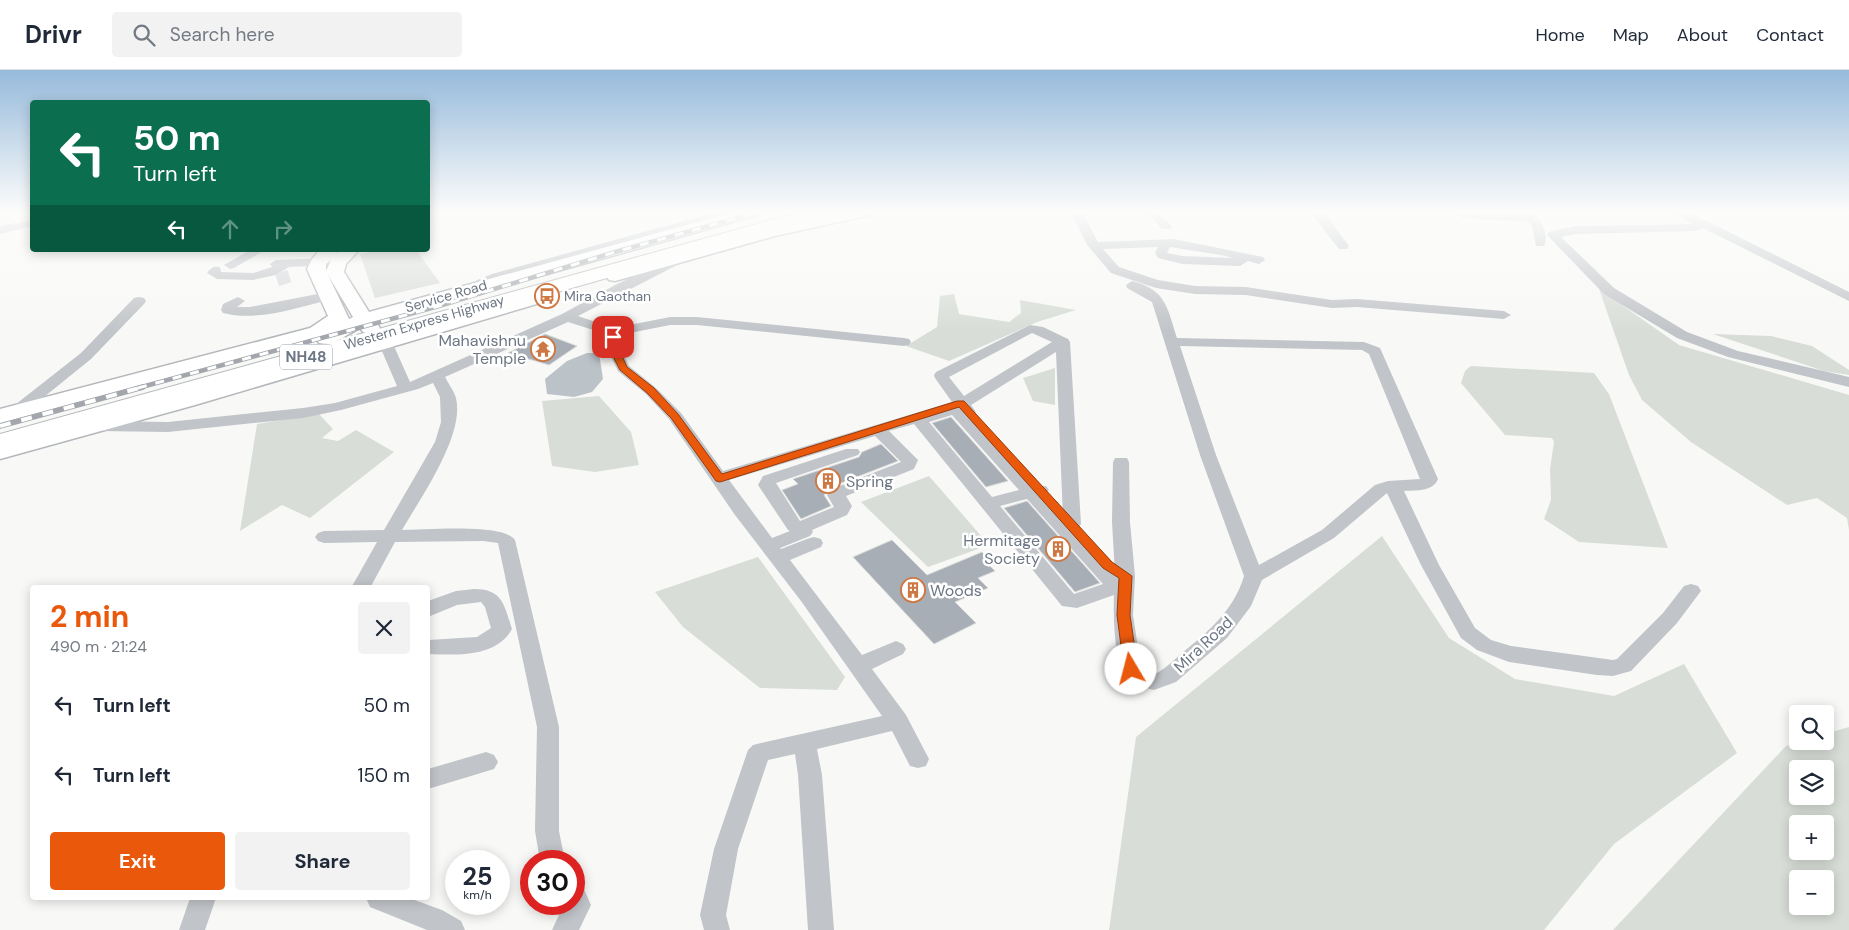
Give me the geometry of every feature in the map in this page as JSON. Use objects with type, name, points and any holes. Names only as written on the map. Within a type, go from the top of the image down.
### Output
[{"type":"highway","name":"Western Express Highway","points":[[0,442],[376,331],[654,252]]},
{"type":"highway","name":"Western Express Highway","points":[[608,266],[662,252]]},
{"type":"highway","name":"Western Express Highway","points":[[0,430],[168,385],[336,328],[376,331]]},
{"type":"main road","name":"Service Road","points":[[376,331],[463,291],[598,252]]},
{"type":"main road","points":[[0,452],[95,426],[376,331],[524,302],[701,252]]},
{"type":"main road","points":[[328,261],[376,331]]},
{"type":"main road","points":[[8,413],[336,328],[328,296],[328,261]]},
{"type":"street","points":[[230,265],[254,252]]},
{"type":"street","points":[[1099,252],[1115,270],[1156,284],[1195,290],[1246,291],[1332,304],[1357,303],[1504,315]]},
{"type":"street","points":[[1161,252],[1162,255],[1177,259],[1240,262],[1243,258],[1247,257],[1259,260]]},
{"type":"street","points":[[1570,252],[1609,291],[1682,335],[1733,354],[1849,382]]},
{"type":"street","points":[[1759,252],[1849,297]]},
{"type":"street","points":[[95,426],[168,427],[303,413],[336,408],[406,388],[567,318],[622,287],[687,256]]},
{"type":"street","points":[[216,270],[213,273],[242,278],[254,277],[277,266],[328,261]]},
{"type":"street","points":[[296,274],[328,261]]},
{"type":"street","points":[[1115,270],[1116,277],[1152,295],[1158,300],[1171,342],[1208,455],[1254,576],[1328,534],[1385,486],[1424,484],[1429,481],[1375,352],[1372,349],[1364,346],[1171,342]]},
{"type":"street","points":[[238,301],[228,307],[228,310],[241,312],[328,296]]},
{"type":"street","points":[[8,413],[86,356],[139,302]]},
{"type":"street","points":[[567,318],[613,332],[670,321],[697,321],[904,342]]},
{"type":"street","points":[[1063,342],[1038,330],[1030,329],[941,375],[961,404],[1035,491],[1110,580],[1114,585],[1113,588],[1076,601],[1069,601],[920,423],[922,419],[952,410],[957,411],[1035,491],[1072,524],[1108,565],[1125,576]]},
{"type":"street","points":[[376,331],[406,388]]},
{"type":"street","points":[[613,332],[613,347],[623,368],[651,390],[675,416],[720,478],[741,511],[808,596],[898,721],[918,759]]},
{"type":"street","points":[[720,478],[961,404],[1063,342]]},
{"type":"street","points":[[1063,342],[1072,524]]},
{"type":"street","points":[[362,585],[443,442],[449,422],[448,398],[437,376]]},
{"type":"street","points":[[852,452],[770,480],[767,485],[794,526],[802,527],[841,511],[843,506],[836,495],[838,493],[908,465],[910,460],[878,430]]},
{"type":"street","name":"Mira Road","points":[[1121,462],[1121,522],[1125,576],[1123,615],[1131,669],[1136,675],[1154,682],[1167,677],[1226,627],[1251,590],[1254,576]]},
{"type":"street","points":[[1391,487],[1396,492],[1430,564],[1468,634],[1484,645],[1498,651],[1597,667],[1613,668],[1624,666],[1670,618],[1691,591]]},
{"type":"street","points":[[988,504],[1035,491]]},
{"type":"street","points":[[324,537],[483,535],[497,536],[506,540],[548,727],[547,831],[551,850]]},
{"type":"street","points":[[773,552],[809,538]]},
{"type":"street","points":[[430,608],[435,604],[449,600],[479,596],[487,597],[492,602],[502,629],[490,641],[430,647]]},
{"type":"street","points":[[858,666],[896,649]]},
{"type":"street","points":[[717,930],[713,915],[726,849],[756,756],[761,752],[898,721]]},
{"type":"street","points":[[804,742],[810,775],[821,930]]},
{"type":"street","points":[[430,778],[486,762]]},
{"type":"street","points":[[192,930],[202,900]]},
{"type":"street","points":[[384,900],[433,919],[452,930]]},
{"type":"street","points":[[565,930],[573,915]]},
{"type":"shaded area","points":[[370,252],[418,252],[440,283],[375,298],[360,254]]},
{"type":"shaded area","points":[[1599,289],[1679,345],[1849,395],[1849,530],[1847,518],[1817,498],[1787,505],[1691,442],[1642,400],[1629,375]]},
{"type":"shaded area","points":[[954,294],[959,314],[1009,322],[1021,313],[1020,300],[1076,310],[1037,322],[949,361],[906,346],[937,327],[940,296]]},
{"type":"shaded area","points":[[1713,334],[1771,336],[1812,346],[1849,370],[1849,375],[1824,371]]},
{"type":"shaded area","points":[[587,353],[599,353],[603,379],[592,392],[574,397],[547,394],[545,379],[567,361]]},
{"type":"shaded area","points":[[1471,366],[1594,373],[1609,394],[1668,548],[1579,542],[1544,519],[1551,500],[1550,469],[1554,442],[1552,438],[1505,435],[1461,383],[1465,371]]},
{"type":"shaded area","points":[[1055,368],[1055,405],[1033,401],[1023,378]]},
{"type":"shaded area","points":[[599,396],[631,432],[639,465],[595,472],[552,466],[542,401]]},
{"type":"shaded area","points":[[319,414],[333,429],[322,438],[338,441],[356,430],[394,452],[310,518],[282,505],[240,531],[257,424]]},
{"type":"shaded area","points":[[929,476],[989,545],[928,567],[861,502]]},
{"type":"shaded area","points":[[1382,536],[1449,638],[1515,679],[1614,696],[1684,664],[1737,753],[1614,844],[1544,930],[1109,930],[1136,737]]},
{"type":"shaded area","points":[[758,557],[845,677],[837,690],[760,688],[683,627],[655,592]]},
{"type":"shaded area","points":[[1849,727],[1849,930],[1613,930],[1786,746],[1789,745],[1789,750],[1834,750],[1834,731]]},
{"type":"building","name":"Mahavishnu Temple","points":[[545,334],[577,346],[549,365],[508,353]]},
{"type":"building","name":"Hermitage Society","points":[[951,417],[1008,481],[986,487],[932,423]]},
{"type":"building","name":"Spring","points":[[881,444],[898,461],[831,487],[824,495],[831,506],[801,519],[782,490],[798,484],[793,479],[859,457],[862,452]]},
{"type":"building","name":"Hermitage Society","points":[[1027,501],[1100,583],[1075,592],[1004,508]]},
{"type":"building","name":"Woods","points":[[892,540],[927,575],[982,552],[992,562],[988,564],[995,571],[978,578],[988,588],[955,602],[976,623],[934,644],[853,557]]},
{"type":"tunnel","points":[[277,280],[295,274]]},
{"type":"railway","points":[[138,388],[439,306],[615,252]]},
{"type":"railway","points":[[0,426],[143,387]]},
{"type":"place","name":"Mira Gaothan","points":[[547,296]]},
{"type":"place","name":"Mahavishnu Temple","points":[[543,349]]},
{"type":"place","name":"Spring","points":[[828,481]]},
{"type":"place","name":"Hermitage Society","points":[[1058,549]]},
{"type":"place","name":"Woods","points":[[913,590]]},
{"type":"route","points":[[613,337],[613,347],[623,368],[651,390],[675,416],[720,478],[961,404],[1108,565],[1125,576],[1123,615],[1131,669]]}]
